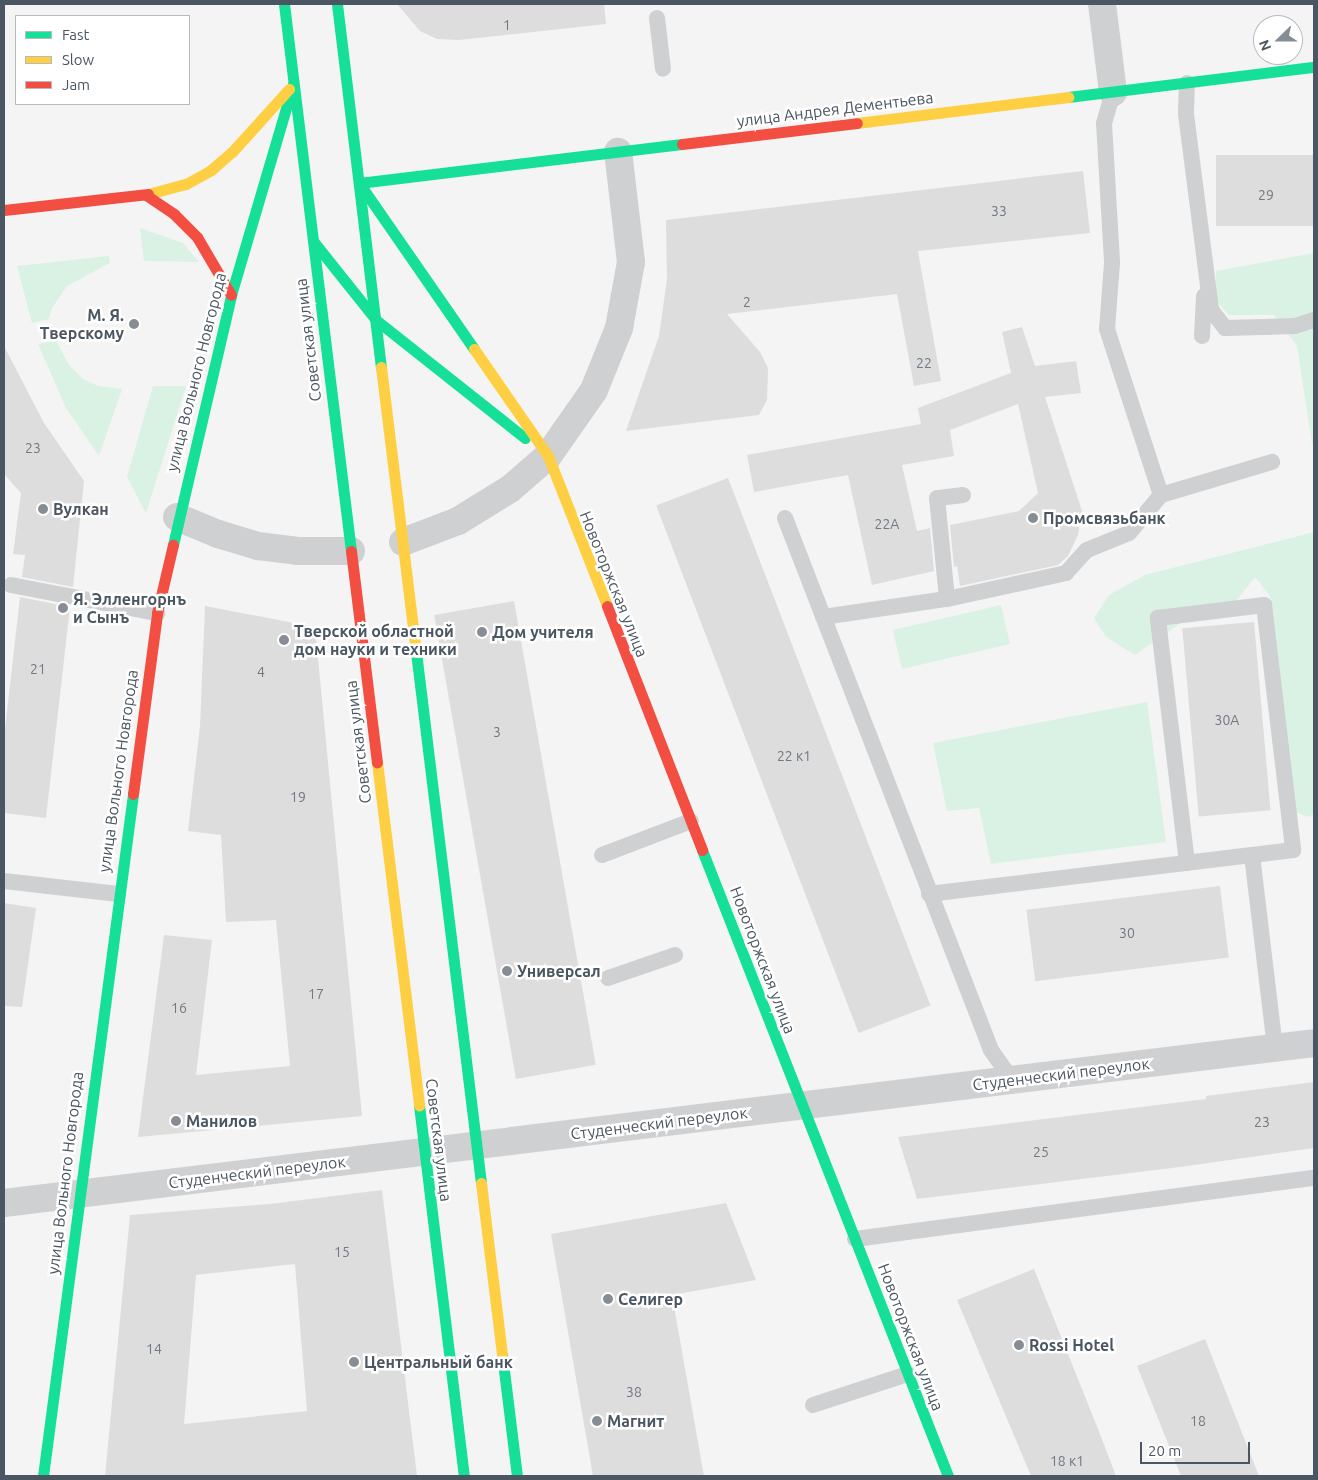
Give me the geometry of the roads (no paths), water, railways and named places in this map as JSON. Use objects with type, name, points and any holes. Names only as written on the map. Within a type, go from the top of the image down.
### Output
[{"type":"main road","name":"Советская улица","points":[[284,4],[464,1476]]},
{"type":"main road","points":[[337,4],[517,1476]]},
{"type":"main road","name":"улица Андрея Дементьева","points":[[359,183],[1314,67]]},
{"type":"main road","points":[[4,210],[146,195],[186,184],[216,166],[294,84]]},
{"type":"main road","name":"улица Вольного Новгорода","points":[[43,1476],[118,894],[157,613],[177,517],[231,296],[294,84]]},
{"type":"main road","name":"Новоторжская улица","points":[[359,183],[548,456],[948,1476]]},
{"type":"main road","points":[[146,195],[174,214],[197,238],[216,265],[231,296]]},
{"type":"main road","points":[[312,241],[376,320],[548,456]]},
{"type":"street","points":[[1102,4],[1113,92]]},
{"type":"street","points":[[402,542],[476,512],[510,489],[548,456],[594,390],[612,350],[625,306],[631,262],[618,152]]},
{"type":"street","points":[[177,517],[218,534],[258,546],[298,552],[351,551]]},
{"type":"street","name":"Студенческий переулок","points":[[4,1203],[1314,1043]]},
{"type":"lane","points":[[657,18],[663,69]]},
{"type":"lane","points":[[1186,83],[1186,114],[1211,310],[1225,328],[1295,326],[1314,320]]},
{"type":"lane","points":[[1113,92],[1104,123],[1112,263],[1107,328],[1161,495]]},
{"type":"lane","points":[[1202,336],[1206,266]]},
{"type":"lane","points":[[823,617],[947,599],[1066,574],[1087,550],[1129,533],[1161,495],[1272,462]]},
{"type":"lane","points":[[947,599],[936,498],[963,496]]},
{"type":"lane","points":[[785,518],[991,1050],[1012,1080]]},
{"type":"lane","points":[[11,585],[157,613]]},
{"type":"lane","points":[[929,894],[1187,863],[1293,850],[1264,605],[1158,618],[1187,863]]},
{"type":"lane","points":[[602,855],[691,821]]},
{"type":"lane","points":[[1252,855],[1275,1048]]},
{"type":"lane","points":[[4,881],[118,894]]},
{"type":"lane","points":[[608,978],[675,955]]},
{"type":"lane","points":[[855,1239],[1314,1178]]},
{"type":"lane","points":[[813,1405],[908,1374]]},
{"type":"place","name":"М. Я. Тверскому","points":[[134,324]]},
{"type":"place","name":"Вулкан","points":[[43,509]]},
{"type":"place","name":"Промсвязьбанк","points":[[1033,518]]},
{"type":"place","name":"Я. Элленгорнъ и Сынъ","points":[[63,608]]},
{"type":"place","name":"Дом учителя","points":[[482,632]]},
{"type":"place","name":"Тверской областной дом науки и техники","points":[[284,640]]},
{"type":"place","name":"Универсал","points":[[507,971]]},
{"type":"place","name":"Манилов","points":[[176,1121]]},
{"type":"place","name":"Селигер","points":[[608,1299]]},
{"type":"place","name":"Rossi Hotel","points":[[1019,1345]]},
{"type":"place","name":"Центральный банк","points":[[354,1362]]},
{"type":"place","name":"Магнит","points":[[597,1421]]}]
